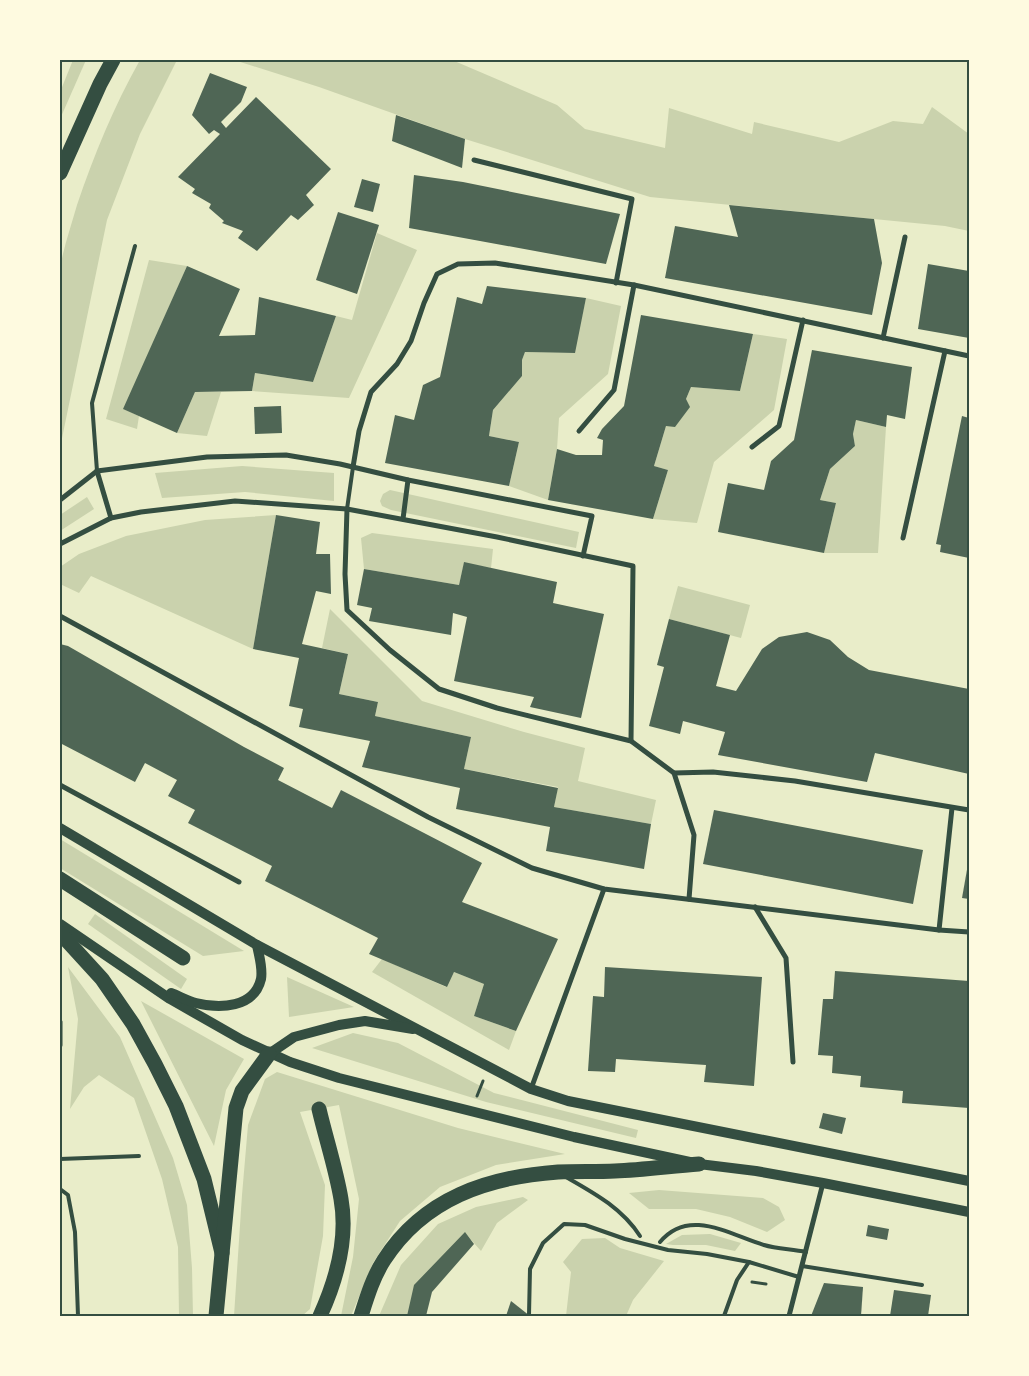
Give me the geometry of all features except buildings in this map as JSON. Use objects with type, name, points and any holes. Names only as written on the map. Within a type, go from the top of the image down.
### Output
[{"type":"highway","points":[[60,173],[100,84],[113,60]]},
{"type":"highway","points":[[60,879],[183,958]]},
{"type":"highway","points":[[60,933],[102,979],[133,1024],[155,1064],[176,1106],[204,1179],[222,1253]]},
{"type":"highway","points":[[216,1316],[236,1108],[242,1091],[269,1054]]},
{"type":"highway","points":[[319,1109],[342,1200],[343,1226],[336,1276],[320,1316]]},
{"type":"highway","points":[[361,1316],[372,1284],[384,1260],[402,1237],[436,1207],[458,1194],[493,1182],[557,1172],[616,1171],[699,1164]]},
{"type":"highway","points":[[325,1316],[328,1299]]},
{"type":"main road","points":[[60,828],[257,945],[530,1089],[568,1101],[969,1181]]},
{"type":"main road","points":[[60,924],[178,1003],[269,1054],[339,1078],[574,1137],[699,1164],[756,1171],[969,1212]]},
{"type":"main road","points":[[145,982],[196,1003],[233,1005],[248,1000],[256,992],[261,978],[261,964],[257,945]]},
{"type":"main road","points":[[269,1054],[294,1037],[339,1025],[365,1021],[421,1030]]},
{"type":"street","points":[[474,160],[632,199],[616,283]]},
{"type":"street","points":[[883,338],[905,237]]},
{"type":"street","points":[[353,467],[360,431],[371,392],[397,364],[411,341],[424,303],[437,274],[458,264],[495,263],[634,285],[969,356]]},
{"type":"street","points":[[579,431],[614,390],[634,285]]},
{"type":"street","points":[[752,448],[779,426],[803,320]]},
{"type":"street","points":[[903,538],[945,351]]},
{"type":"street","points":[[60,500],[97,471],[216,457],[286,456],[353,467],[408,480],[592,516],[583,556]]},
{"type":"street","points":[[97,471],[111,518]]},
{"type":"street","points":[[402,520],[408,480]]},
{"type":"street","points":[[60,544],[111,518],[141,512],[235,501],[347,509],[497,537],[633,566],[631,741]]},
{"type":"street","points":[[347,509],[345,574],[347,610],[390,650],[439,689],[498,708],[631,741],[674,772],[713,772],[795,781],[969,810]]},
{"type":"street","points":[[60,616],[428,817],[532,868],[604,889],[939,930],[969,932]]},
{"type":"street","points":[[674,772],[694,835],[689,899]]},
{"type":"street","points":[[60,785],[239,882]]},
{"type":"street","points":[[939,930],[952,808]]},
{"type":"street","points":[[530,1089],[604,889]]},
{"type":"street","points":[[755,907],[786,958],[793,1062]]},
{"type":"street","points":[[60,1022],[60,1044]]},
{"type":"street","points":[[789,1316],[823,1183]]},
{"type":"lane","points":[[97,471],[92,403],[135,246]]},
{"type":"lane","points":[[347,509],[353,467]]},
{"type":"lane","points":[[60,1159],[139,1156]]},
{"type":"lane","points":[[557,1172],[621,1212],[631,1222],[640,1236]]},
{"type":"lane","points":[[60,1189],[68,1195],[75,1232],[78,1316]]},
{"type":"lane","points":[[529,1315],[530,1269],[543,1243],[564,1224],[585,1225],[625,1239],[668,1250],[707,1254],[749,1262],[799,1277]]},
{"type":"lane","points":[[660,1242],[668,1232],[691,1225],[716,1227],[765,1245],[806,1252]]},
{"type":"lane","points":[[724,1316],[737,1280],[749,1262]]},
{"type":"lane","points":[[802,1266],[922,1285]]},
{"type":"path","points":[[471,1111],[488,1067]]},
{"type":"path","points":[[737,1280],[796,1288]]},
{"type":"green space","points":[[73,60],[86,60],[60,119],[60,92]]},
{"type":"green space","points":[[140,60],[177,60],[140,134],[107,220],[60,448],[60,268],[77,205],[98,149],[113,113]]},
{"type":"green space","points":[[234,60],[452,60],[557,105],[585,129],[665,148],[669,108],[752,134],[754,122],[839,142],[893,121],[923,124],[932,107],[969,134],[969,231],[945,226],[650,197],[465,139],[319,87]]},
{"type":"green space","points":[[377,233],[417,250],[349,398],[252,391],[255,373],[313,382],[336,316],[352,320]]},
{"type":"green space","points":[[149,260],[187,266],[124,409],[139,416],[137,429],[106,419]]},
{"type":"green space","points":[[586,298],[621,306],[608,374],[559,418],[557,449],[548,500],[509,486],[519,442],[489,436],[493,410],[522,376],[522,360],[525,352],[574,353]]},
{"type":"green space","points":[[753,334],[787,339],[774,410],[714,462],[697,523],[653,519],[668,470],[654,466],[666,426],[686,399],[691,387],[740,391]]},
{"type":"green space","points":[[195,392],[221,392],[207,436],[177,433]]},
{"type":"green space","points":[[856,420],[886,427],[878,553],[824,553],[836,503],[820,500],[830,469],[855,446],[853,434]]},
{"type":"green space","points":[[242,466],[334,473],[334,501],[245,492],[162,498],[155,473]]},
{"type":"green space","points":[[390,490],[579,532],[576,548],[391,510],[382,506],[380,501],[383,494]]},
{"type":"green space","points":[[87,497],[94,509],[60,531],[60,515]]},
{"type":"green space","points":[[276,515],[253,649],[91,576],[79,593],[60,584],[60,567],[79,554],[126,536],[205,520]]},
{"type":"green space","points":[[372,533],[493,549],[491,568],[464,563],[459,585],[364,569],[361,538]]},
{"type":"green space","points":[[678,586],[750,605],[741,638],[669,619]]},
{"type":"green space","points":[[330,609],[422,701],[524,732],[585,748],[578,781],[656,800],[651,824],[554,807],[558,787],[464,769],[471,737],[375,716],[378,702],[339,694],[348,654],[322,648]]},
{"type":"green space","points":[[60,839],[244,951],[203,956],[60,868]]},
{"type":"green space","points":[[95,914],[187,979],[181,989],[88,924]]},
{"type":"green space","points":[[382,959],[446,987],[454,972],[484,984],[474,1016],[516,1031],[509,1050],[372,972]]},
{"type":"green space","points":[[68,967],[120,1037],[173,1158],[187,1205],[192,1268],[193,1316],[179,1316],[178,1247],[162,1179],[134,1098],[99,1075],[84,1087],[70,1109],[78,1019]]},
{"type":"green space","points":[[287,977],[354,1007],[289,1017]]},
{"type":"green space","points":[[141,1001],[244,1059],[226,1090],[214,1146]]},
{"type":"green space","points":[[353,1033],[398,1043],[494,1093],[638,1130],[636,1138],[486,1102],[312,1048]]},
{"type":"green space","points":[[277,1072],[458,1128],[565,1154],[496,1165],[440,1187],[400,1221],[373,1263],[351,1316],[341,1316],[353,1257],[359,1199],[339,1105],[300,1112],[325,1185],[323,1236],[310,1309],[302,1316],[234,1316],[248,1125],[265,1079]]},
{"type":"green space","points":[[659,1190],[763,1198],[779,1207],[785,1220],[767,1232],[730,1217],[696,1209],[649,1209],[629,1193]]},
{"type":"green space","points":[[523,1197],[528,1200],[497,1223],[481,1251],[465,1233],[407,1316],[379,1316],[401,1265],[438,1224],[476,1207]]},
{"type":"green space","points":[[710,1234],[741,1243],[735,1251],[706,1245],[666,1244],[682,1235]]},
{"type":"green space","points":[[605,1238],[620,1248],[664,1261],[633,1300],[626,1316],[566,1316],[571,1272],[563,1262],[582,1239]]}]
